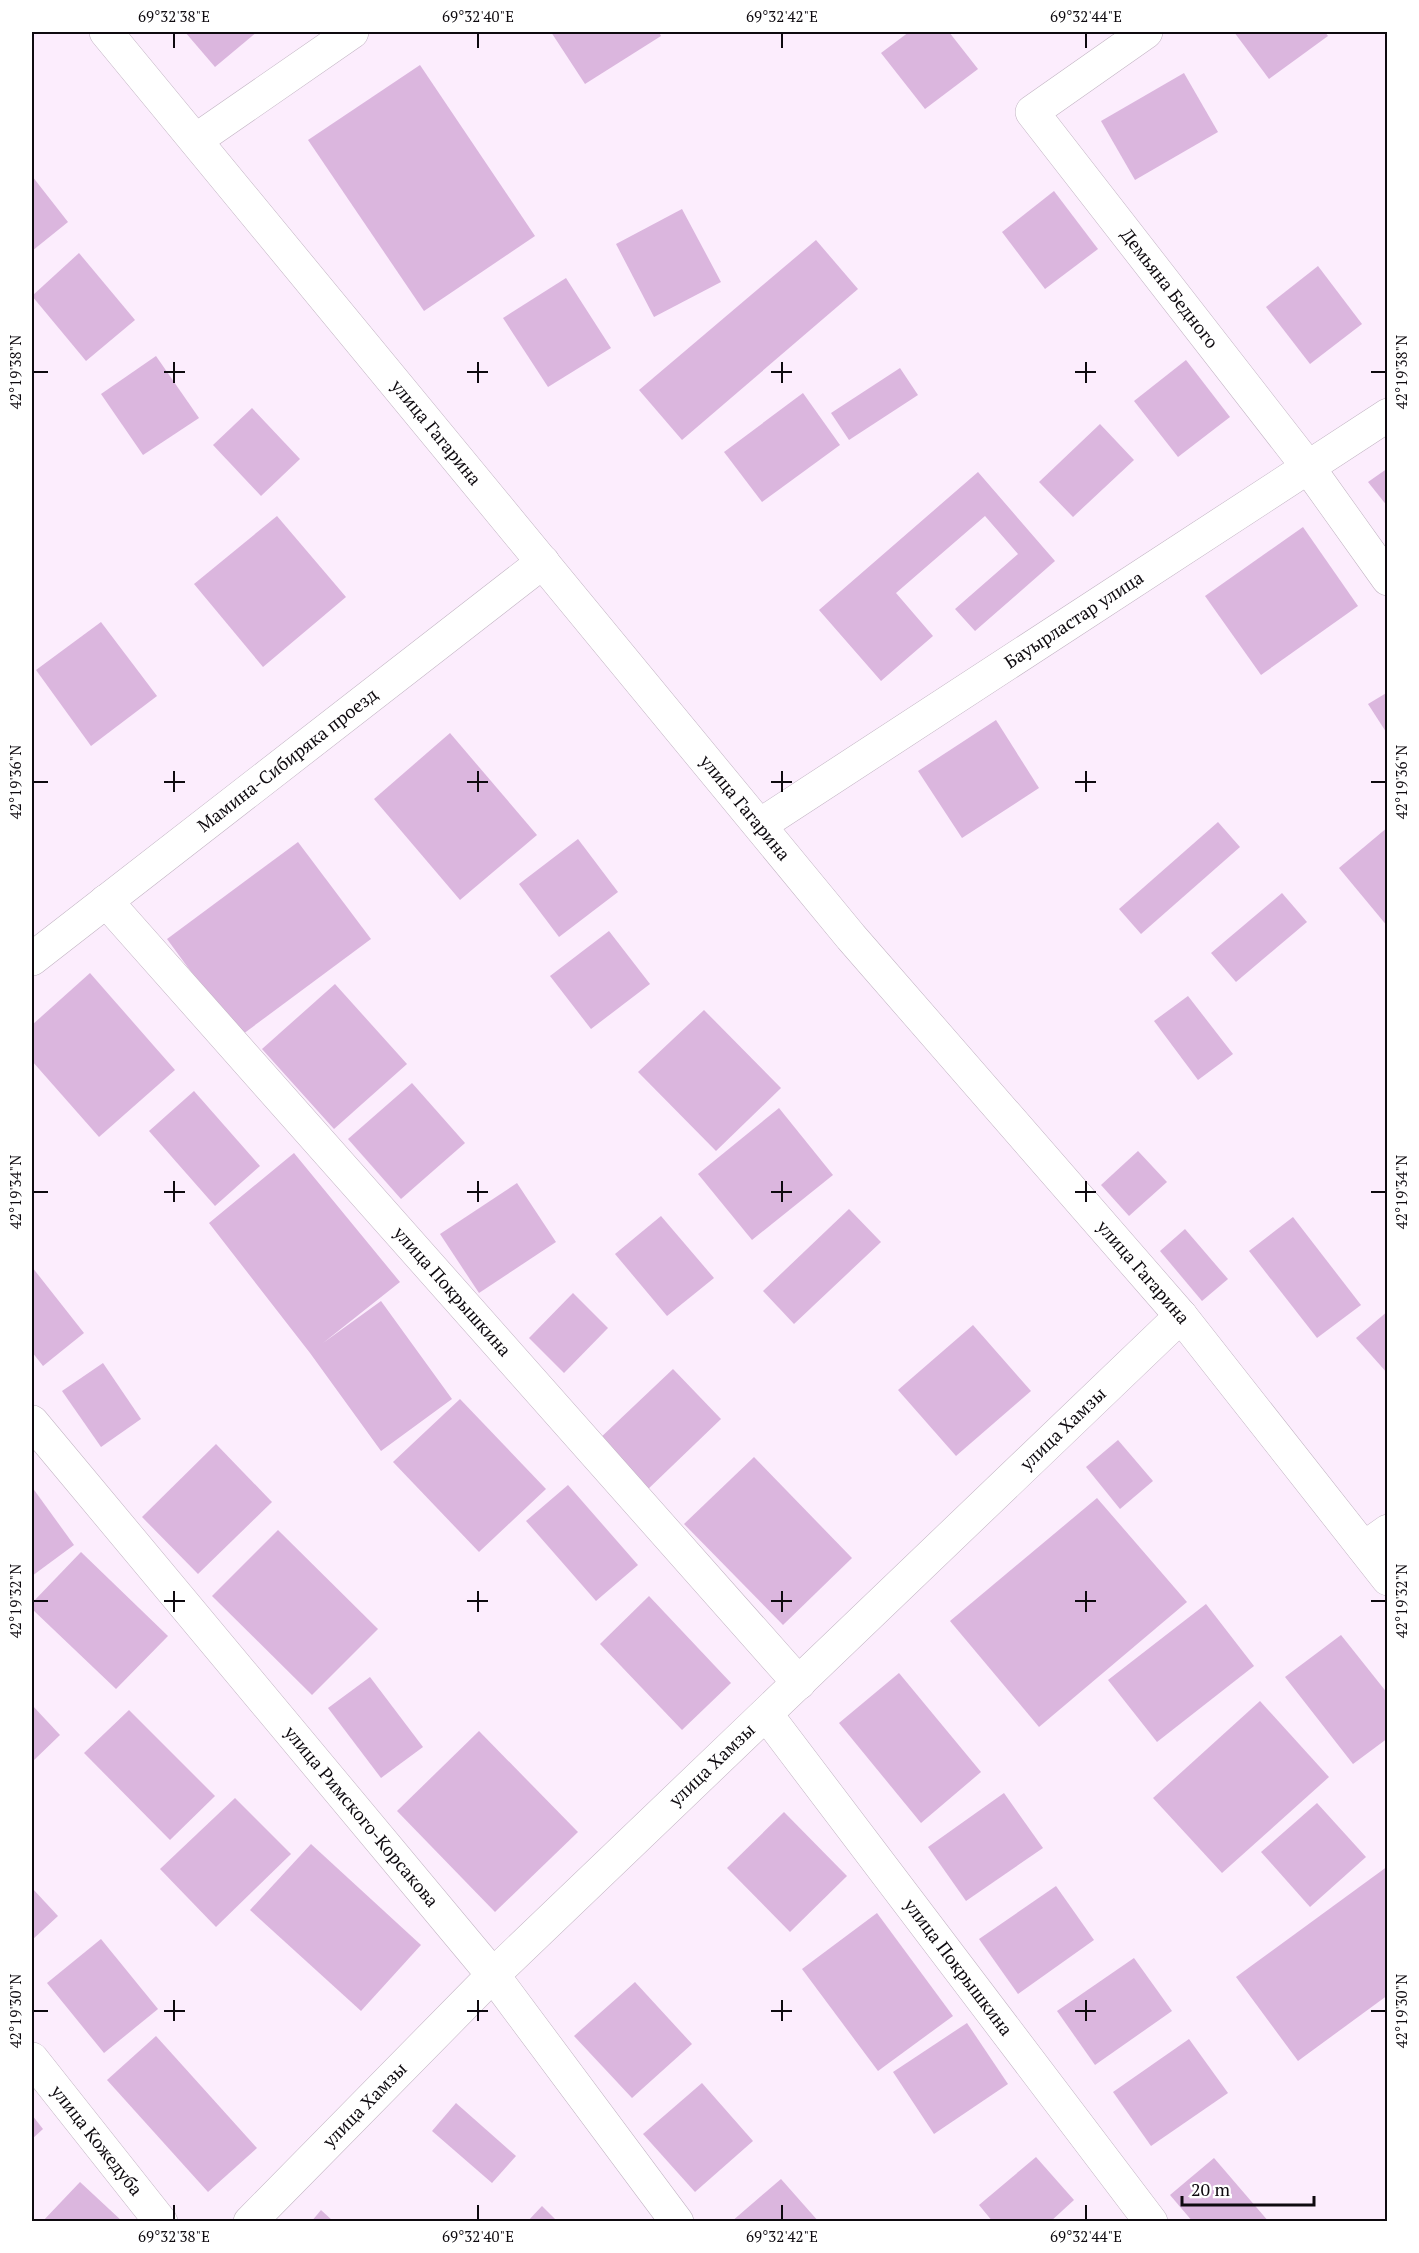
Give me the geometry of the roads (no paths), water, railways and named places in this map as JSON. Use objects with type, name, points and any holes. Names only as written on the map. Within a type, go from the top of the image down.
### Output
[{"type":"street","name":"улица Гагарина","points":[[106,32],[851,937],[1376,1539],[1388,1580]]},
{"type":"street","points":[[196,140],[352,32]]},
{"type":"street","name":"Демьяна Бедного","points":[[1146,32],[1032,112],[1308,467],[1388,579]]},
{"type":"street","name":"Бауырластар улица","points":[[760,825],[1388,415]]},
{"type":"street","name":"Мамина-Сибиряка проезд","points":[[32,959],[543,562]]},
{"type":"street","name":"улица Покрышкина","points":[[106,901],[799,1683]]},
{"type":"street","name":"улица Хамзы","points":[[250,2222],[493,1975],[1181,1316]]},
{"type":"street","name":"улица Римского-Корсакова","points":[[32,1422],[493,1975],[678,2222]]},
{"type":"street","name":"улица Покрышкина","points":[[766,1714],[1151,2222]]},
{"type":"street","name":"улица Кожедуба","points":[[32,2059],[161,2222]]}]
